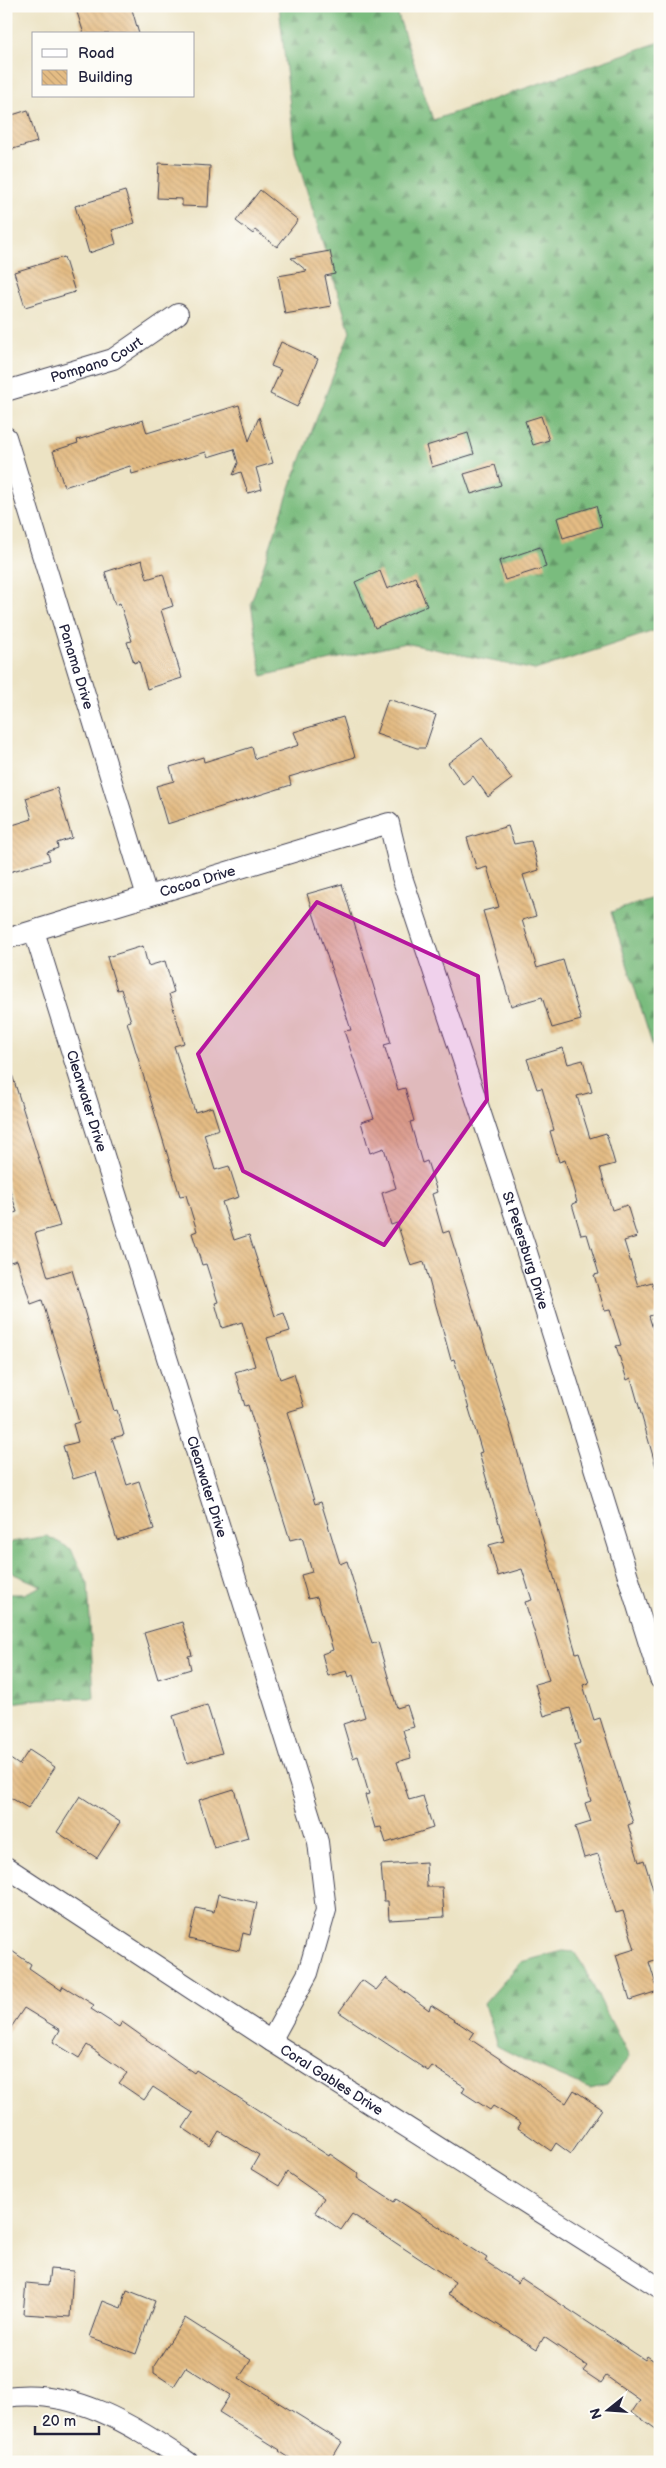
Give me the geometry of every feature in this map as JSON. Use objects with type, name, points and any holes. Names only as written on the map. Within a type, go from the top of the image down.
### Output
[{"type":"street","name":"Pompano Court","points":[[6,391],[113,359],[178,314]]},
{"type":"street","name":"Panama Drive","points":[[6,437],[147,896]]},
{"type":"street","name":"Cocoa Drive","points":[[6,939],[389,823]]},
{"type":"street","name":"St Petersburg Drive","points":[[389,823],[402,877],[525,1246],[660,1679]]},
{"type":"street","name":"Clearwater Drive","points":[[34,931],[318,1842],[326,1910],[308,1973],[271,2041]]},
{"type":"street","name":"Coral Gables Drive","points":[[6,1867],[271,2041],[660,2288]]},
{"type":"street","points":[[6,2397],[50,2396],[91,2406],[139,2430],[188,2462]]},
{"type":"highlighted area","points":[[317,902],[478,976],[487,1100],[384,1245],[243,1171],[198,1054]]},
{"type":"green space","points":[[279,6],[395,6],[433,120],[660,42],[660,629],[535,670],[405,643],[262,676],[251,603],[291,485],[350,332],[295,152]]},
{"type":"green space","points":[[660,896],[660,1070],[611,912]]},
{"type":"green space","points":[[47,1536],[71,1549],[88,1584],[94,1698],[40,1699],[6,1704],[6,1594],[24,1594],[42,1586],[14,1574],[6,1565],[6,1548],[12,1542]]},
{"type":"green space","points":[[563,1951],[574,1952],[582,1964],[629,2057],[607,2085],[590,2089],[534,2065],[497,2046],[484,2004],[521,1962]]},
{"type":"building","points":[[75,6],[131,6],[138,32],[83,32]]},
{"type":"building","points":[[28,110],[37,142],[6,151],[6,117]]},
{"type":"building","points":[[159,163],[210,166],[208,207],[182,206],[182,199],[157,198]]},
{"type":"building","points":[[260,190],[298,220],[277,247],[255,230],[253,234],[236,221]]},
{"type":"building","points":[[125,191],[135,223],[112,230],[116,244],[89,253],[75,206]]},
{"type":"building","points":[[330,251],[335,274],[325,276],[331,306],[285,314],[278,276],[307,271],[291,258]]},
{"type":"building","points":[[64,257],[75,292],[25,307],[14,272]]},
{"type":"building","points":[[281,342],[318,359],[297,407],[270,394],[281,370],[271,366]]},
{"type":"building","points":[[239,405],[249,441],[259,417],[273,463],[256,468],[262,489],[248,493],[241,472],[233,475],[238,463],[234,449],[208,457],[206,452],[132,474],[130,466],[64,487],[53,451],[78,443],[77,440],[143,420],[147,433]]},
{"type":"building","points":[[541,416],[549,440],[533,445],[525,421]]},
{"type":"building","points":[[468,433],[474,454],[432,467],[426,446]]},
{"type":"building","points":[[495,465],[501,485],[471,494],[464,474]]},
{"type":"building","points":[[596,506],[602,526],[563,538],[557,518]]},
{"type":"building","points":[[540,547],[546,567],[505,580],[499,561]]},
{"type":"building","points":[[142,560],[147,579],[163,574],[173,606],[161,610],[182,678],[147,689],[139,661],[134,663],[127,642],[132,641],[120,603],[115,605],[105,572]]},
{"type":"building","points":[[380,571],[387,589],[415,577],[427,606],[375,628],[355,582]]},
{"type":"building","points":[[388,699],[436,715],[425,748],[417,748],[376,734]]},
{"type":"building","points":[[343,717],[355,757],[289,777],[291,785],[167,824],[156,786],[174,781],[170,767],[203,757],[204,762],[252,747],[255,759],[299,745],[294,732]]},
{"type":"building","points":[[482,738],[512,779],[488,797],[473,776],[463,784],[448,763]]},
{"type":"building","points":[[57,788],[72,838],[57,843],[58,848],[47,852],[50,860],[6,873],[6,827],[32,819],[26,798]]},
{"type":"building","points":[[508,826],[514,844],[531,841],[539,870],[523,875],[536,916],[522,920],[537,968],[563,960],[581,1020],[552,1028],[542,997],[511,1006],[483,911],[499,907],[487,867],[477,870],[467,838]]},
{"type":"building","points":[[342,884],[391,1043],[384,1045],[398,1090],[405,1088],[414,1121],[410,1122],[422,1163],[427,1161],[437,1192],[432,1194],[443,1233],[449,1231],[510,1426],[576,1653],[579,1652],[589,1683],[583,1685],[594,1720],[600,1718],[633,1823],[628,1825],[639,1862],[644,1860],[660,1912],[660,1958],[649,1962],[658,1991],[630,2000],[616,1955],[635,1949],[623,1911],[616,1913],[598,1854],[584,1858],[575,1827],[591,1822],[585,1803],[591,1801],[574,1745],[580,1743],[570,1708],[544,1716],[535,1684],[549,1680],[525,1602],[532,1600],[522,1569],[498,1576],[489,1545],[504,1541],[479,1453],[482,1452],[454,1359],[451,1360],[424,1262],[411,1266],[397,1223],[391,1225],[382,1193],[396,1188],[384,1148],[370,1153],[361,1122],[374,1118],[344,1031],[351,1030],[307,894]]},
{"type":"building","points":[[143,946],[148,966],[165,961],[174,992],[169,994],[184,1043],[174,1046],[195,1112],[212,1107],[219,1129],[204,1134],[215,1170],[229,1166],[239,1197],[222,1202],[234,1240],[249,1235],[275,1316],[284,1313],[290,1331],[267,1338],[280,1379],[294,1374],[304,1407],[287,1412],[315,1504],[321,1502],[340,1564],[347,1561],[372,1644],[378,1642],[397,1708],[407,1705],[414,1727],[403,1730],[411,1758],[397,1762],[409,1800],[423,1796],[433,1828],[386,1843],[381,1827],[375,1828],[365,1795],[369,1794],[358,1756],[353,1758],[343,1724],[365,1717],[353,1675],[349,1677],[347,1671],[328,1676],[322,1654],[333,1650],[317,1597],[308,1599],[301,1575],[312,1572],[302,1537],[290,1540],[248,1405],[245,1406],[235,1372],[255,1366],[242,1322],[222,1328],[215,1303],[218,1302],[206,1264],[202,1265],[192,1233],[197,1231],[186,1195],[180,1196],[127,1022],[131,1021],[121,989],[117,990],[107,957]]},
{"type":"building","points":[[563,1048],[568,1064],[583,1060],[592,1092],[577,1096],[590,1138],[606,1133],[615,1164],[600,1168],[612,1210],[627,1205],[637,1237],[624,1241],[638,1286],[652,1282],[660,1308],[660,1313],[649,1316],[660,1352],[660,1466],[656,1467],[631,1378],[627,1380],[616,1346],[621,1345],[610,1310],[605,1311],[594,1275],[599,1274],[587,1234],[581,1235],[572,1204],[577,1202],[565,1160],[559,1162],[550,1131],[554,1130],[542,1088],[537,1089],[527,1059]]},
{"type":"building","points":[[10,1068],[60,1226],[35,1233],[48,1277],[72,1270],[114,1411],[117,1410],[124,1435],[112,1438],[127,1485],[139,1481],[154,1529],[117,1540],[96,1472],[73,1479],[63,1446],[78,1442],[73,1424],[79,1422],[42,1300],[31,1304],[17,1260],[10,1262],[6,1249],[6,1215],[17,1212],[6,1178],[6,1069]]},
{"type":"building","points":[[182,1622],[192,1655],[188,1656],[191,1669],[158,1679],[144,1633]]},
{"type":"building","points":[[207,1705],[222,1753],[187,1763],[173,1716]]},
{"type":"building","points":[[29,1750],[55,1767],[28,1808],[6,1795],[6,1756],[19,1765]]},
{"type":"building","points":[[234,1789],[248,1838],[214,1848],[199,1800]]},
{"type":"building","points":[[80,1796],[120,1822],[97,1858],[57,1832]]},
{"type":"building","points":[[426,1862],[427,1887],[442,1887],[444,1917],[389,1920],[388,1901],[384,1901],[381,1865]]},
{"type":"building","points":[[218,1894],[257,1903],[250,1935],[243,1933],[239,1951],[189,1939],[196,1908],[214,1912]]},
{"type":"building","points":[[6,1947],[31,1964],[29,1968],[61,1990],[63,1986],[94,2005],[91,2009],[119,2027],[122,2022],[194,2073],[196,2070],[329,2156],[330,2154],[359,2174],[357,2178],[394,2202],[396,2199],[487,2258],[485,2261],[518,2283],[521,2278],[645,2360],[647,2356],[660,2365],[660,2432],[632,2412],[640,2400],[606,2376],[601,2383],[583,2371],[587,2366],[544,2337],[537,2349],[448,2294],[455,2282],[352,2214],[341,2230],[315,2212],[324,2198],[287,2172],[279,2186],[251,2169],[259,2155],[219,2131],[210,2146],[183,2128],[193,2113],[153,2087],[144,2100],[119,2083],[127,2073],[87,2045],[79,2058],[53,2042],[60,2030],[24,2008],[6,2035]]},
{"type":"building","points":[[386,1978],[429,2010],[431,2005],[474,2033],[470,2039],[566,2103],[574,2090],[602,2109],[571,2154],[556,2143],[551,2151],[518,2128],[521,2123],[493,2106],[490,2110],[462,2092],[465,2087],[432,2066],[428,2071],[339,2012],[362,1980],[376,1990]]},
{"type":"building","points":[[50,2269],[73,2271],[70,2317],[23,2314],[26,2283],[48,2285]]},
{"type":"building","points":[[127,2290],[155,2301],[136,2354],[90,2337],[103,2301],[121,2308]]},
{"type":"building","points":[[185,2318],[251,2360],[239,2378],[342,2442],[330,2462],[296,2462],[219,2412],[230,2395],[186,2367],[174,2386],[154,2373],[154,2366]]}]
